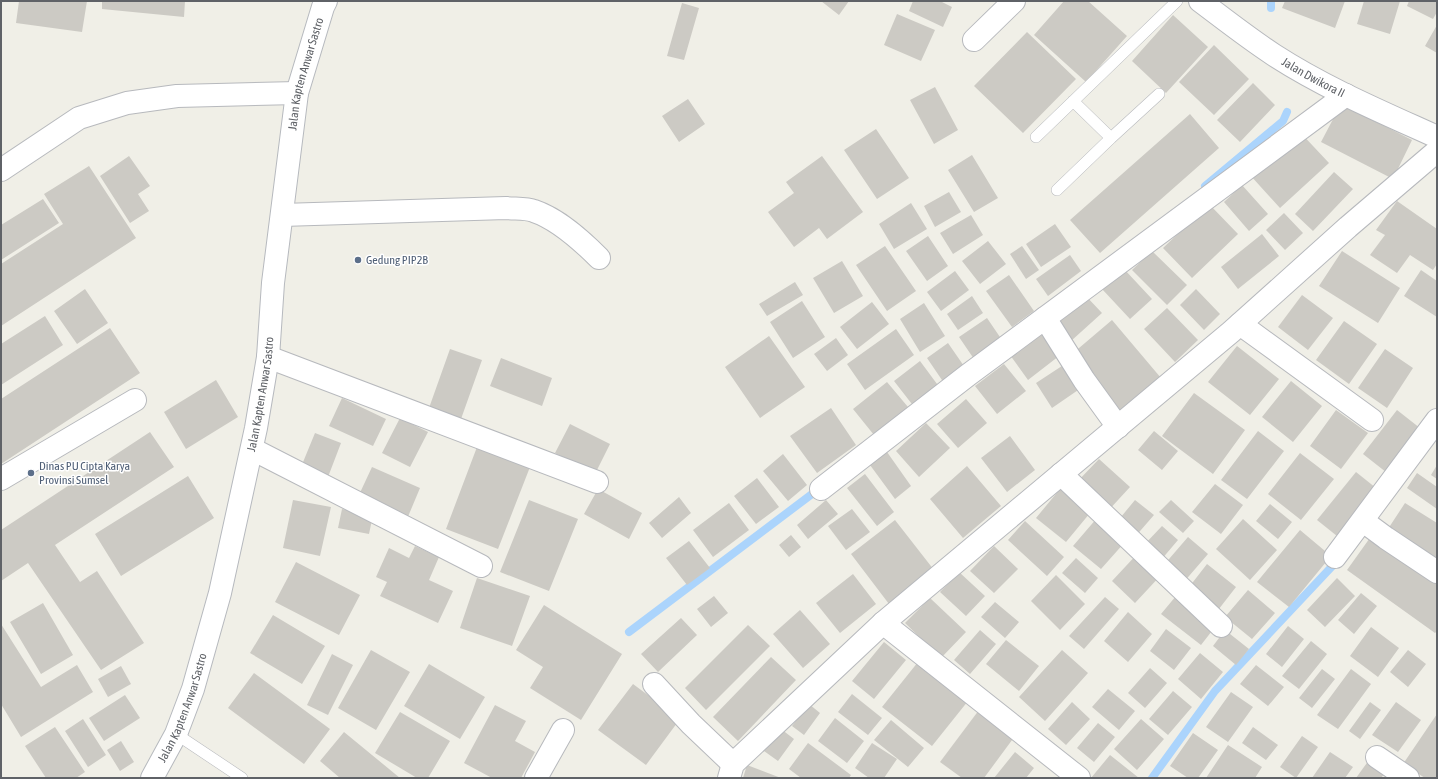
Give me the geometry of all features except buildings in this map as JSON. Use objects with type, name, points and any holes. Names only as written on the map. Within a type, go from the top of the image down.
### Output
[{"type":"street","name":"Jalan Kapten Anwar Sastro","points":[[152,778],[176,734],[193,689],[220,593],[252,449],[268,357],[273,283],[297,93],[326,1]]},
{"type":"street","points":[[974,40],[1014,1]]},
{"type":"street","name":"Jalan Dwikora II","points":[[1200,1],[1274,55],[1346,95],[1437,137]]},
{"type":"street","points":[[1,170],[79,118],[127,103],[177,96],[297,93]]},
{"type":"street","points":[[821,489],[968,375],[1346,95]]},
{"type":"street","points":[[654,684],[731,771],[883,623],[1240,324],[1348,227],[1437,151]]},
{"type":"street","points":[[282,215],[506,208],[533,210],[576,235],[599,258]]},
{"type":"street","points":[[1045,318],[1084,380],[1118,427]]},
{"type":"street","points":[[1240,324],[1372,420]]},
{"type":"street","points":[[268,357],[597,482]]},
{"type":"street","points":[[1,479],[136,400]]},
{"type":"street","points":[[1335,557],[1365,522],[1437,420]]},
{"type":"street","points":[[252,449],[481,566]]},
{"type":"street","points":[[1061,474],[1221,626]]},
{"type":"street","points":[[1365,522],[1437,572]]},
{"type":"street","points":[[883,623],[1079,778]]},
{"type":"street","points":[[536,778],[563,730]]},
{"type":"street","points":[[1377,757],[1408,778]]},
{"type":"lane","points":[[1036,137],[1177,1]]},
{"type":"lane","points":[[1057,190],[1159,94]]},
{"type":"lane","points":[[1073,101],[1111,138]]},
{"type":"lane","points":[[176,734],[242,778]]},
{"type":"waterway","points":[[1271,1],[1271,8]]},
{"type":"waterway","points":[[1205,186],[1283,121],[1287,112]]},
{"type":"waterway","points":[[629,632],[820,488]]},
{"type":"waterway","points":[[1152,778],[1215,691],[1338,560]]},
{"type":"place","name":"Gedung PIP2B","points":[[358,260]]},
{"type":"place","name":"Dinas PU Cipta Karya Provinsi Sumsel","points":[[31,473]]}]
